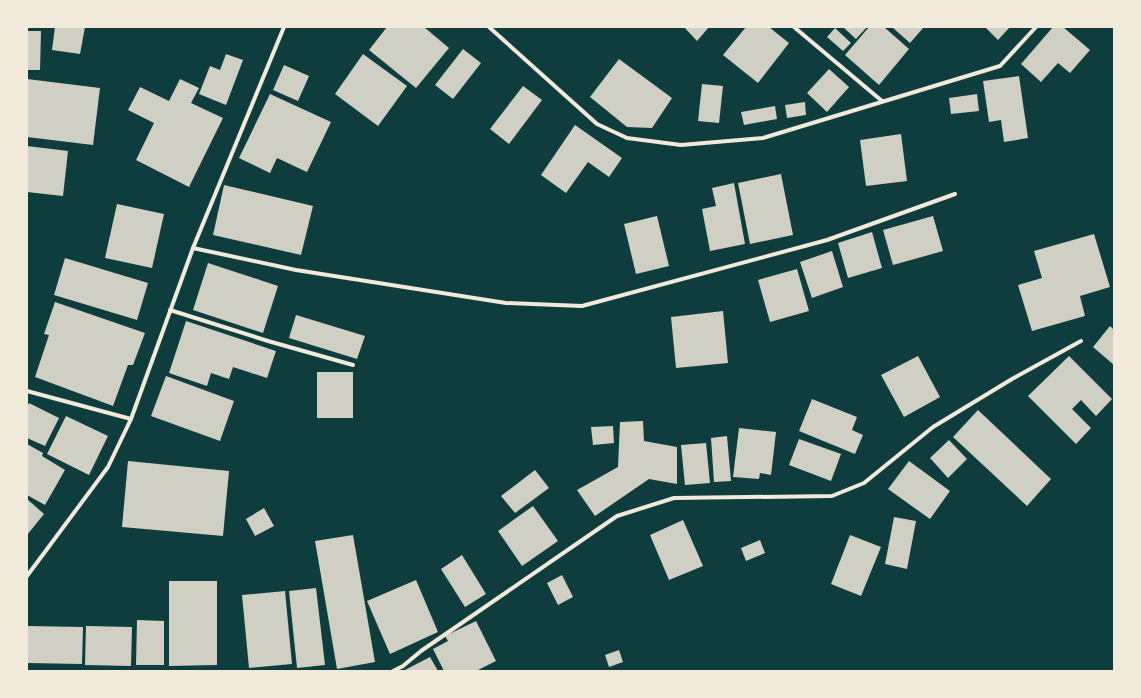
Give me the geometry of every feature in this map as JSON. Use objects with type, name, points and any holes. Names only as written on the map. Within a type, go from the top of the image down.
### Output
[{"type":"street","points":[[27,576],[108,467],[131,419],[193,248],[284,27]]},
{"type":"street","points":[[489,27],[597,124],[627,138],[681,145],[763,138],[1000,66],[1036,27]]},
{"type":"street","points":[[794,27],[882,101]]},
{"type":"street","points":[[193,248],[296,270],[506,303],[582,306],[827,240],[955,194]]},
{"type":"street","points":[[170,310],[268,341],[353,365]]},
{"type":"street","points":[[393,671],[403,666],[426,647],[617,516],[674,498],[832,496],[864,483],[933,427],[1012,379],[1081,341]]},
{"type":"street","points":[[27,391],[131,419]]},
{"type":"building","points":[[55,27],[85,27],[80,54],[52,50]]},
{"type":"building","points":[[387,27],[424,27],[449,48],[416,88],[369,50]]},
{"type":"building","points":[[684,27],[709,27],[697,41]]},
{"type":"building","points":[[746,27],[769,27],[789,43],[758,83],[723,55]]},
{"type":"building","points":[[843,27],[867,27],[856,39]]},
{"type":"building","points":[[869,27],[884,27],[909,49],[879,85],[845,55]]},
{"type":"building","points":[[892,27],[924,27],[910,43]]},
{"type":"building","points":[[985,27],[1010,27],[998,40]]},
{"type":"building","points":[[1053,27],[1063,27],[1090,50],[1070,73],[1058,63],[1041,82],[1021,64]]},
{"type":"building","points":[[835,28],[851,43],[843,51],[827,37]]},
{"type":"building","points":[[27,31],[41,31],[40,70],[27,70]]},
{"type":"building","points":[[463,49],[481,63],[453,99],[435,85]]},
{"type":"building","points":[[226,54],[243,60],[226,105],[199,94],[210,66],[220,70]]},
{"type":"building","points":[[363,54],[407,86],[378,126],[335,94]]},
{"type":"building","points":[[619,59],[672,98],[652,128],[627,127],[590,97]]},
{"type":"building","points":[[284,65],[309,76],[298,101],[273,90]]},
{"type":"building","points":[[829,69],[849,87],[827,112],[807,93]]},
{"type":"building","points":[[1019,76],[1028,138],[1004,142],[1001,120],[989,122],[983,81]]},
{"type":"building","points":[[27,79],[100,88],[93,145],[27,137]]},
{"type":"building","points":[[180,79],[199,88],[191,103],[223,118],[189,187],[136,160],[154,123],[128,110],[140,87],[169,101]]},
{"type":"building","points":[[702,84],[723,86],[719,123],[698,121]]},
{"type":"building","points":[[523,86],[542,100],[509,144],[490,129]]},
{"type":"building","points":[[270,94],[331,122],[307,172],[277,158],[270,173],[239,158]]},
{"type":"building","points":[[977,94],[979,111],[951,114],[949,98]]},
{"type":"building","points":[[805,102],[806,115],[787,118],[785,105]]},
{"type":"building","points":[[775,106],[777,119],[744,125],[741,112]]},
{"type":"building","points":[[575,125],[622,158],[609,177],[588,162],[566,193],[541,175]]},
{"type":"building","points":[[901,134],[907,181],[866,186],[860,140]]},
{"type":"building","points":[[27,146],[68,151],[63,196],[27,192]]},
{"type":"building","points":[[781,174],[793,235],[750,244],[738,183]]},
{"type":"building","points":[[734,183],[745,244],[710,251],[702,209],[716,206],[712,188]]},
{"type":"building","points":[[224,185],[313,206],[301,255],[213,235]]},
{"type":"building","points":[[117,204],[164,214],[152,268],[105,258]]},
{"type":"building","points":[[657,216],[669,266],[636,274],[624,224]]},
{"type":"building","points":[[933,216],[943,251],[893,265],[883,230]]},
{"type":"building","points":[[872,232],[882,268],[848,278],[838,243]]},
{"type":"building","points":[[1094,234],[1110,287],[1080,296],[1085,316],[1032,331],[1018,285],[1042,278],[1034,251]]},
{"type":"building","points":[[832,251],[843,287],[812,298],[800,262]]},
{"type":"building","points":[[65,258],[148,283],[137,320],[54,295]]},
{"type":"building","points":[[208,263],[278,286],[263,333],[193,310]]},
{"type":"building","points":[[797,269],[809,311],[770,322],[758,280]]},
{"type":"building","points":[[55,302],[145,333],[133,365],[128,365],[113,406],[35,377],[49,335],[44,334]]},
{"type":"building","points":[[723,311],[728,363],[676,368],[671,317]]},
{"type":"building","points":[[296,315],[365,336],[357,359],[289,338]]},
{"type":"building","points":[[186,321],[276,351],[267,378],[233,367],[229,379],[211,373],[207,386],[169,373]]},
{"type":"building","points":[[1110,326],[1114,330],[1114,365],[1093,347]]},
{"type":"building","points":[[918,356],[940,397],[904,417],[881,375]]},
{"type":"building","points":[[1069,356],[1112,399],[1096,416],[1081,400],[1072,409],[1091,428],[1076,444],[1028,396]]},
{"type":"building","points":[[317,372],[353,372],[353,418],[317,418]]},
{"type":"building","points":[[166,376],[234,401],[220,441],[151,416]]},
{"type":"building","points":[[812,399],[857,417],[852,430],[863,435],[855,454],[799,431]]},
{"type":"building","points":[[29,403],[59,418],[45,446],[27,438],[27,407]]},
{"type":"building","points":[[978,410],[1051,479],[1027,506],[953,437]]},
{"type":"building","points":[[66,416],[108,436],[89,475],[47,454]]},
{"type":"building","points":[[643,421],[644,441],[677,447],[677,484],[649,479],[595,516],[577,490],[618,467],[620,422]]},
{"type":"building","points":[[613,426],[614,443],[593,445],[591,427]]},
{"type":"building","points":[[739,428],[776,432],[771,475],[760,473],[759,479],[733,477]]},
{"type":"building","points":[[727,436],[731,481],[714,482],[711,438]]},
{"type":"building","points":[[799,439],[841,454],[831,481],[789,465]]},
{"type":"building","points":[[949,440],[967,459],[948,478],[930,458]]},
{"type":"building","points":[[706,443],[710,483],[685,485],[681,445]]},
{"type":"building","points":[[27,444],[43,453],[42,456],[65,470],[45,505],[27,495]]},
{"type":"building","points":[[128,461],[229,471],[223,536],[122,527]]},
{"type":"building","points":[[909,461],[950,491],[930,519],[888,489]]},
{"type":"building","points":[[535,470],[549,488],[515,513],[501,496]]},
{"type":"building","points":[[27,499],[44,514],[27,535]]},
{"type":"building","points":[[533,506],[558,541],[522,566],[498,531]]},
{"type":"building","points":[[264,508],[274,526],[255,536],[246,519]]},
{"type":"building","points":[[894,517],[916,521],[907,569],[885,564]]},
{"type":"building","points":[[683,520],[703,566],[669,580],[650,535]]},
{"type":"building","points":[[353,535],[375,662],[337,669],[315,541]]},
{"type":"building","points":[[850,535],[881,547],[861,596],[831,584]]},
{"type":"building","points":[[760,540],[765,553],[746,561],[741,548]]},
{"type":"building","points":[[462,555],[486,594],[465,607],[441,569]]},
{"type":"building","points":[[562,575],[573,597],[558,605],[547,583]]},
{"type":"building","points":[[416,580],[438,632],[390,654],[367,601]]},
{"type":"building","points":[[169,581],[217,581],[217,665],[169,666]]},
{"type":"building","points":[[316,588],[325,665],[297,668],[289,591]]},
{"type":"building","points":[[285,591],[292,664],[249,668],[242,595]]},
{"type":"building","points":[[137,620],[164,621],[164,665],[136,665]]},
{"type":"building","points":[[476,621],[496,661],[476,671],[444,671],[433,649],[448,641],[445,636]]},
{"type":"building","points":[[27,626],[83,627],[82,664],[27,663]]},
{"type":"building","points":[[86,626],[132,627],[131,666],[85,665]]},
{"type":"building","points":[[619,650],[623,662],[609,667],[605,655]]},
{"type":"building","points":[[430,657],[438,671],[403,671]]}]
